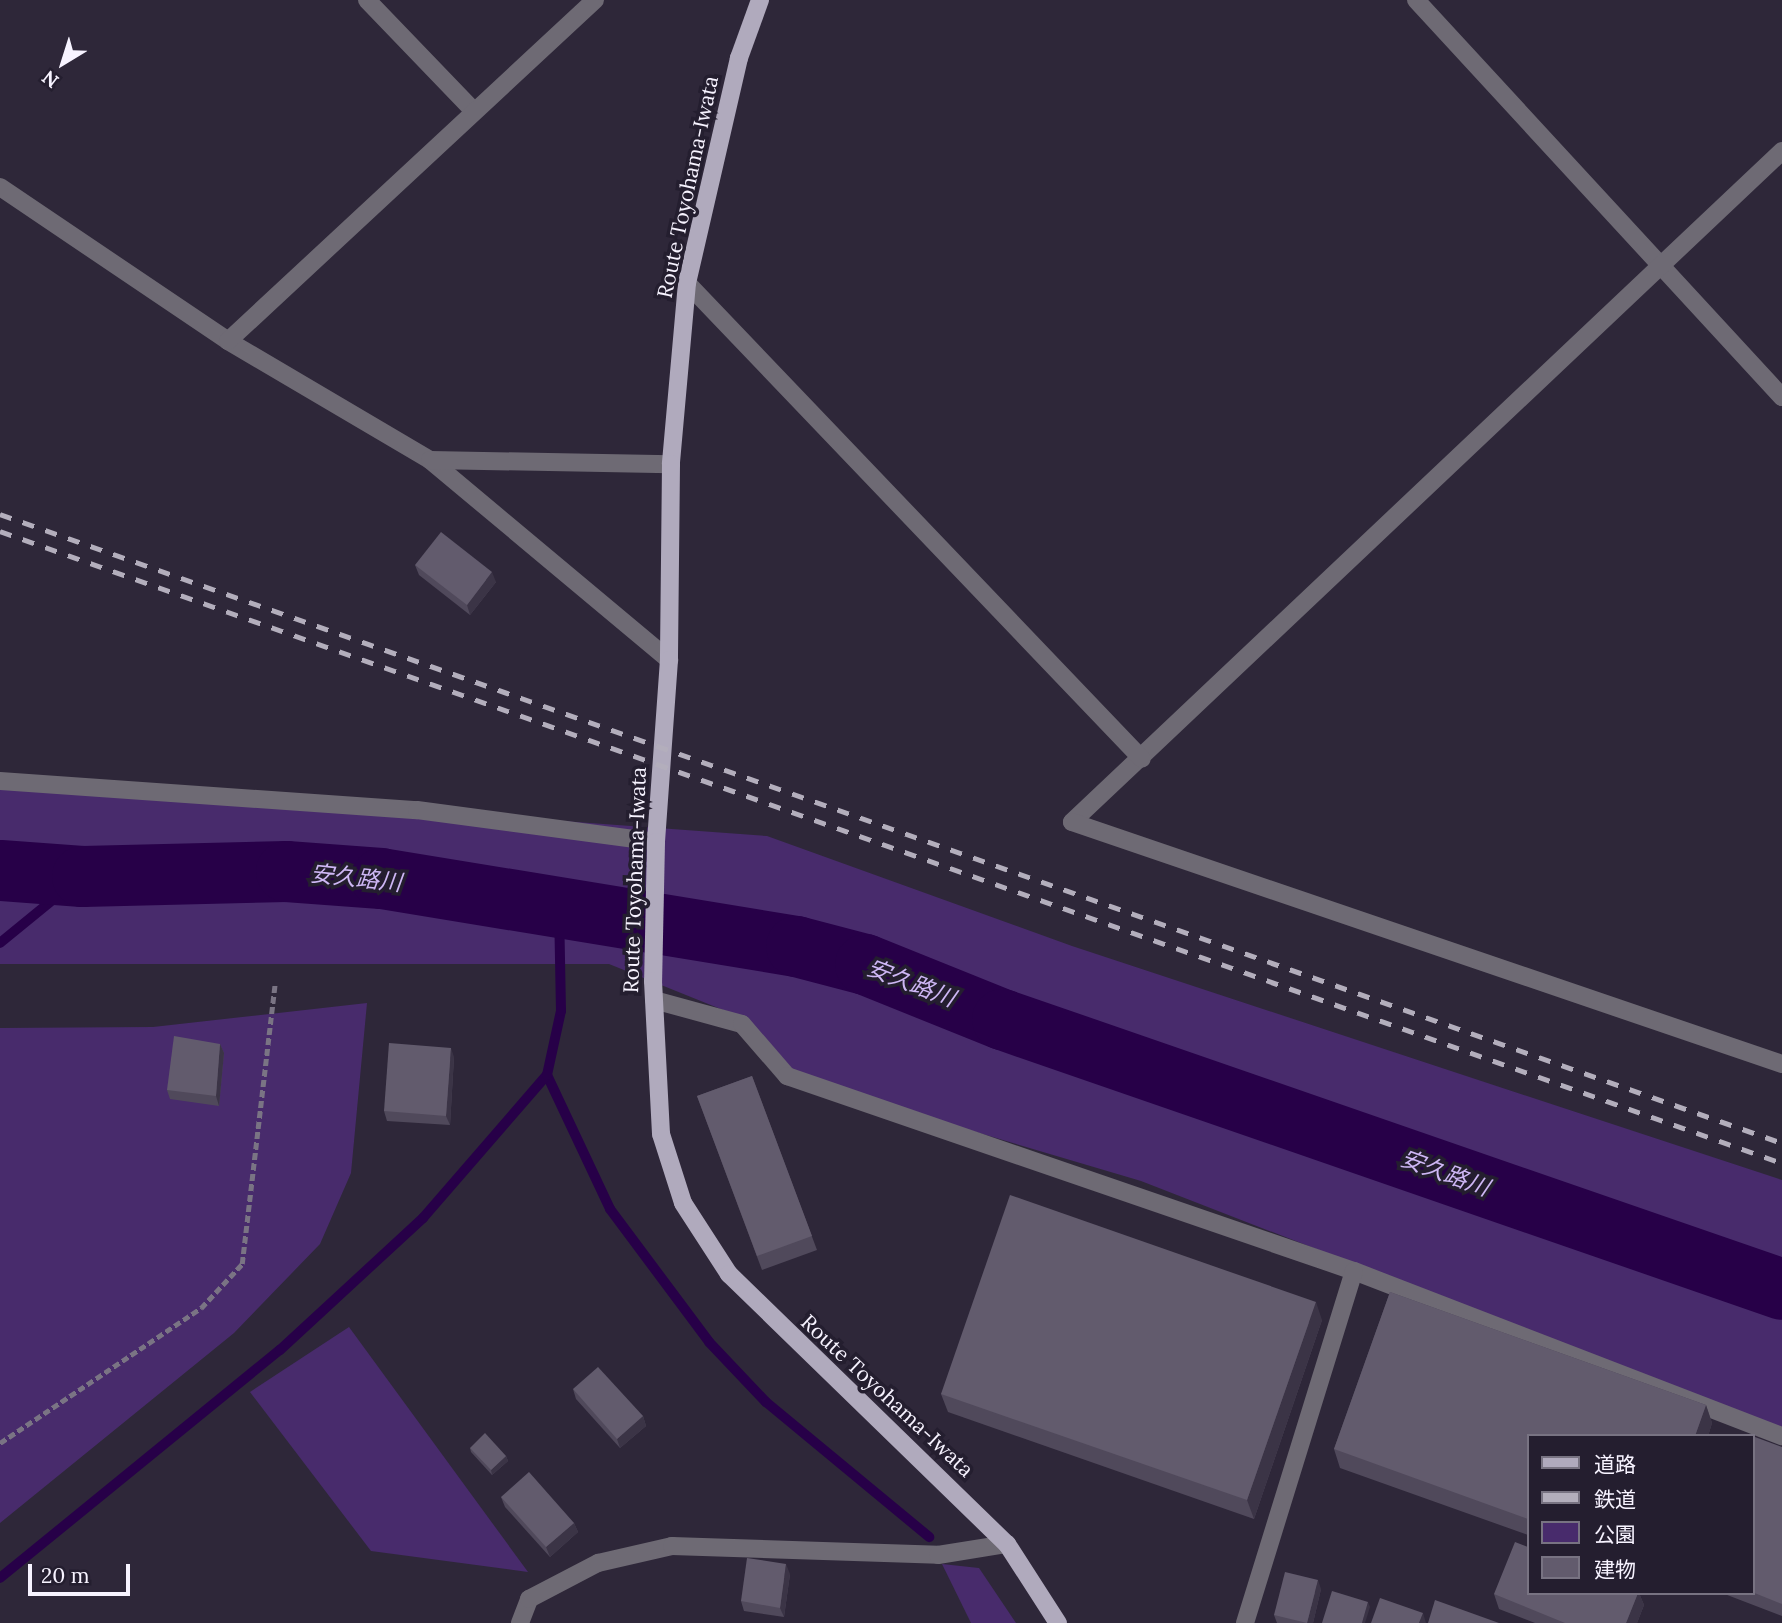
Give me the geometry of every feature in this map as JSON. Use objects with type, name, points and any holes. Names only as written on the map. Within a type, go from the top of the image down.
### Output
[{"type":"main road","name":"Route Toyohama-Iwata","points":[[761,0],[739,58],[687,283],[671,464],[669,660],[656,842],[653,981],[661,1134],[683,1203],[729,1274],[1007,1544],[1058,1623]]},
{"type":"street","points":[[367,0],[474,111]]},
{"type":"street","points":[[228,341],[595,0]]},
{"type":"street","points":[[1416,0],[1782,397]]},
{"type":"street","points":[[1782,151],[1142,759],[1072,822],[1782,1064]]},
{"type":"street","points":[[0,187],[228,341],[430,460],[669,660]]},
{"type":"street","points":[[687,283],[1142,759]]},
{"type":"street","points":[[430,460],[671,464]]},
{"type":"street","points":[[0,781],[417,810],[656,842]]},
{"type":"street","points":[[654,1000],[742,1024],[788,1076],[1354,1271],[1782,1436]]},
{"type":"street","points":[[1245,1623],[1354,1271]]},
{"type":"street","points":[[520,1623],[529,1599],[598,1563],[672,1546],[938,1555],[1007,1544]]},
{"type":"path","points":[[0,1443],[201,1308],[242,1264],[275,983]]},
{"type":"green space","points":[[0,780],[767,836],[1072,946],[1782,1180],[1782,1430],[1141,1181],[787,1076],[748,1020],[609,964],[0,964]]},
{"type":"green space","points":[[367,1003],[351,1173],[320,1244],[234,1333],[0,1523],[0,1028],[153,1027]]},
{"type":"green space","points":[[349,1327],[528,1572],[371,1551],[250,1392]]},
{"type":"green space","points":[[942,1564],[979,1568],[1016,1623],[971,1623]]},
{"type":"building","points":[[441,532],[492,572],[467,605],[415,565]]},
{"type":"building","points":[[174,1036],[220,1044],[216,1096],[167,1090]]},
{"type":"building","points":[[389,1043],[451,1048],[446,1116],[384,1111]]},
{"type":"building","points":[[752,1076],[812,1236],[757,1256],[697,1096]]},
{"type":"building","points":[[1010,1195],[1316,1302],[1247,1500],[941,1394]]},
{"type":"building","points":[[1390,1292],[1706,1405],[1696,1434],[1526,1434],[1526,1518],[1334,1449]]},
{"type":"building","points":[[598,1367],[643,1416],[617,1439],[573,1389]]},
{"type":"building","points":[[485,1433],[506,1456],[491,1470],[470,1448]]},
{"type":"building","points":[[1755,1437],[1782,1447],[1782,1604],[1754,1593]]},
{"type":"building","points":[[529,1472],[574,1523],[546,1547],[501,1497]]},
{"type":"building","points":[[1515,1542],[1526,1546],[1526,1595],[1637,1595],[1626,1623],[1565,1623],[1494,1594]]},
{"type":"building","points":[[747,1558],[786,1564],[780,1608],[741,1601]]},
{"type":"building","points":[[1285,1572],[1318,1580],[1307,1623],[1274,1615]]},
{"type":"building","points":[[1332,1591],[1368,1602],[1362,1623],[1322,1623]]},
{"type":"building","points":[[1380,1598],[1423,1613],[1419,1623],[1371,1623]]},
{"type":"building","points":[[1435,1600],[1499,1623],[1428,1623]]},
{"type":"waterway","name":"安久路川","points":[[0,870],[82,876],[286,871],[381,878],[796,946],[865,964],[1002,1019],[1782,1289]]},
{"type":"waterway","points":[[0,943],[82,876]]},
{"type":"waterway","points":[[0,1578],[280,1350],[423,1218],[547,1075],[561,1011],[559,904]]},
{"type":"waterway","points":[[547,1075],[610,1209],[709,1342],[766,1402],[929,1537]]},
{"type":"railway","points":[[0,514],[1782,1143]]},
{"type":"railway","points":[[0,531],[1782,1163]]}]
